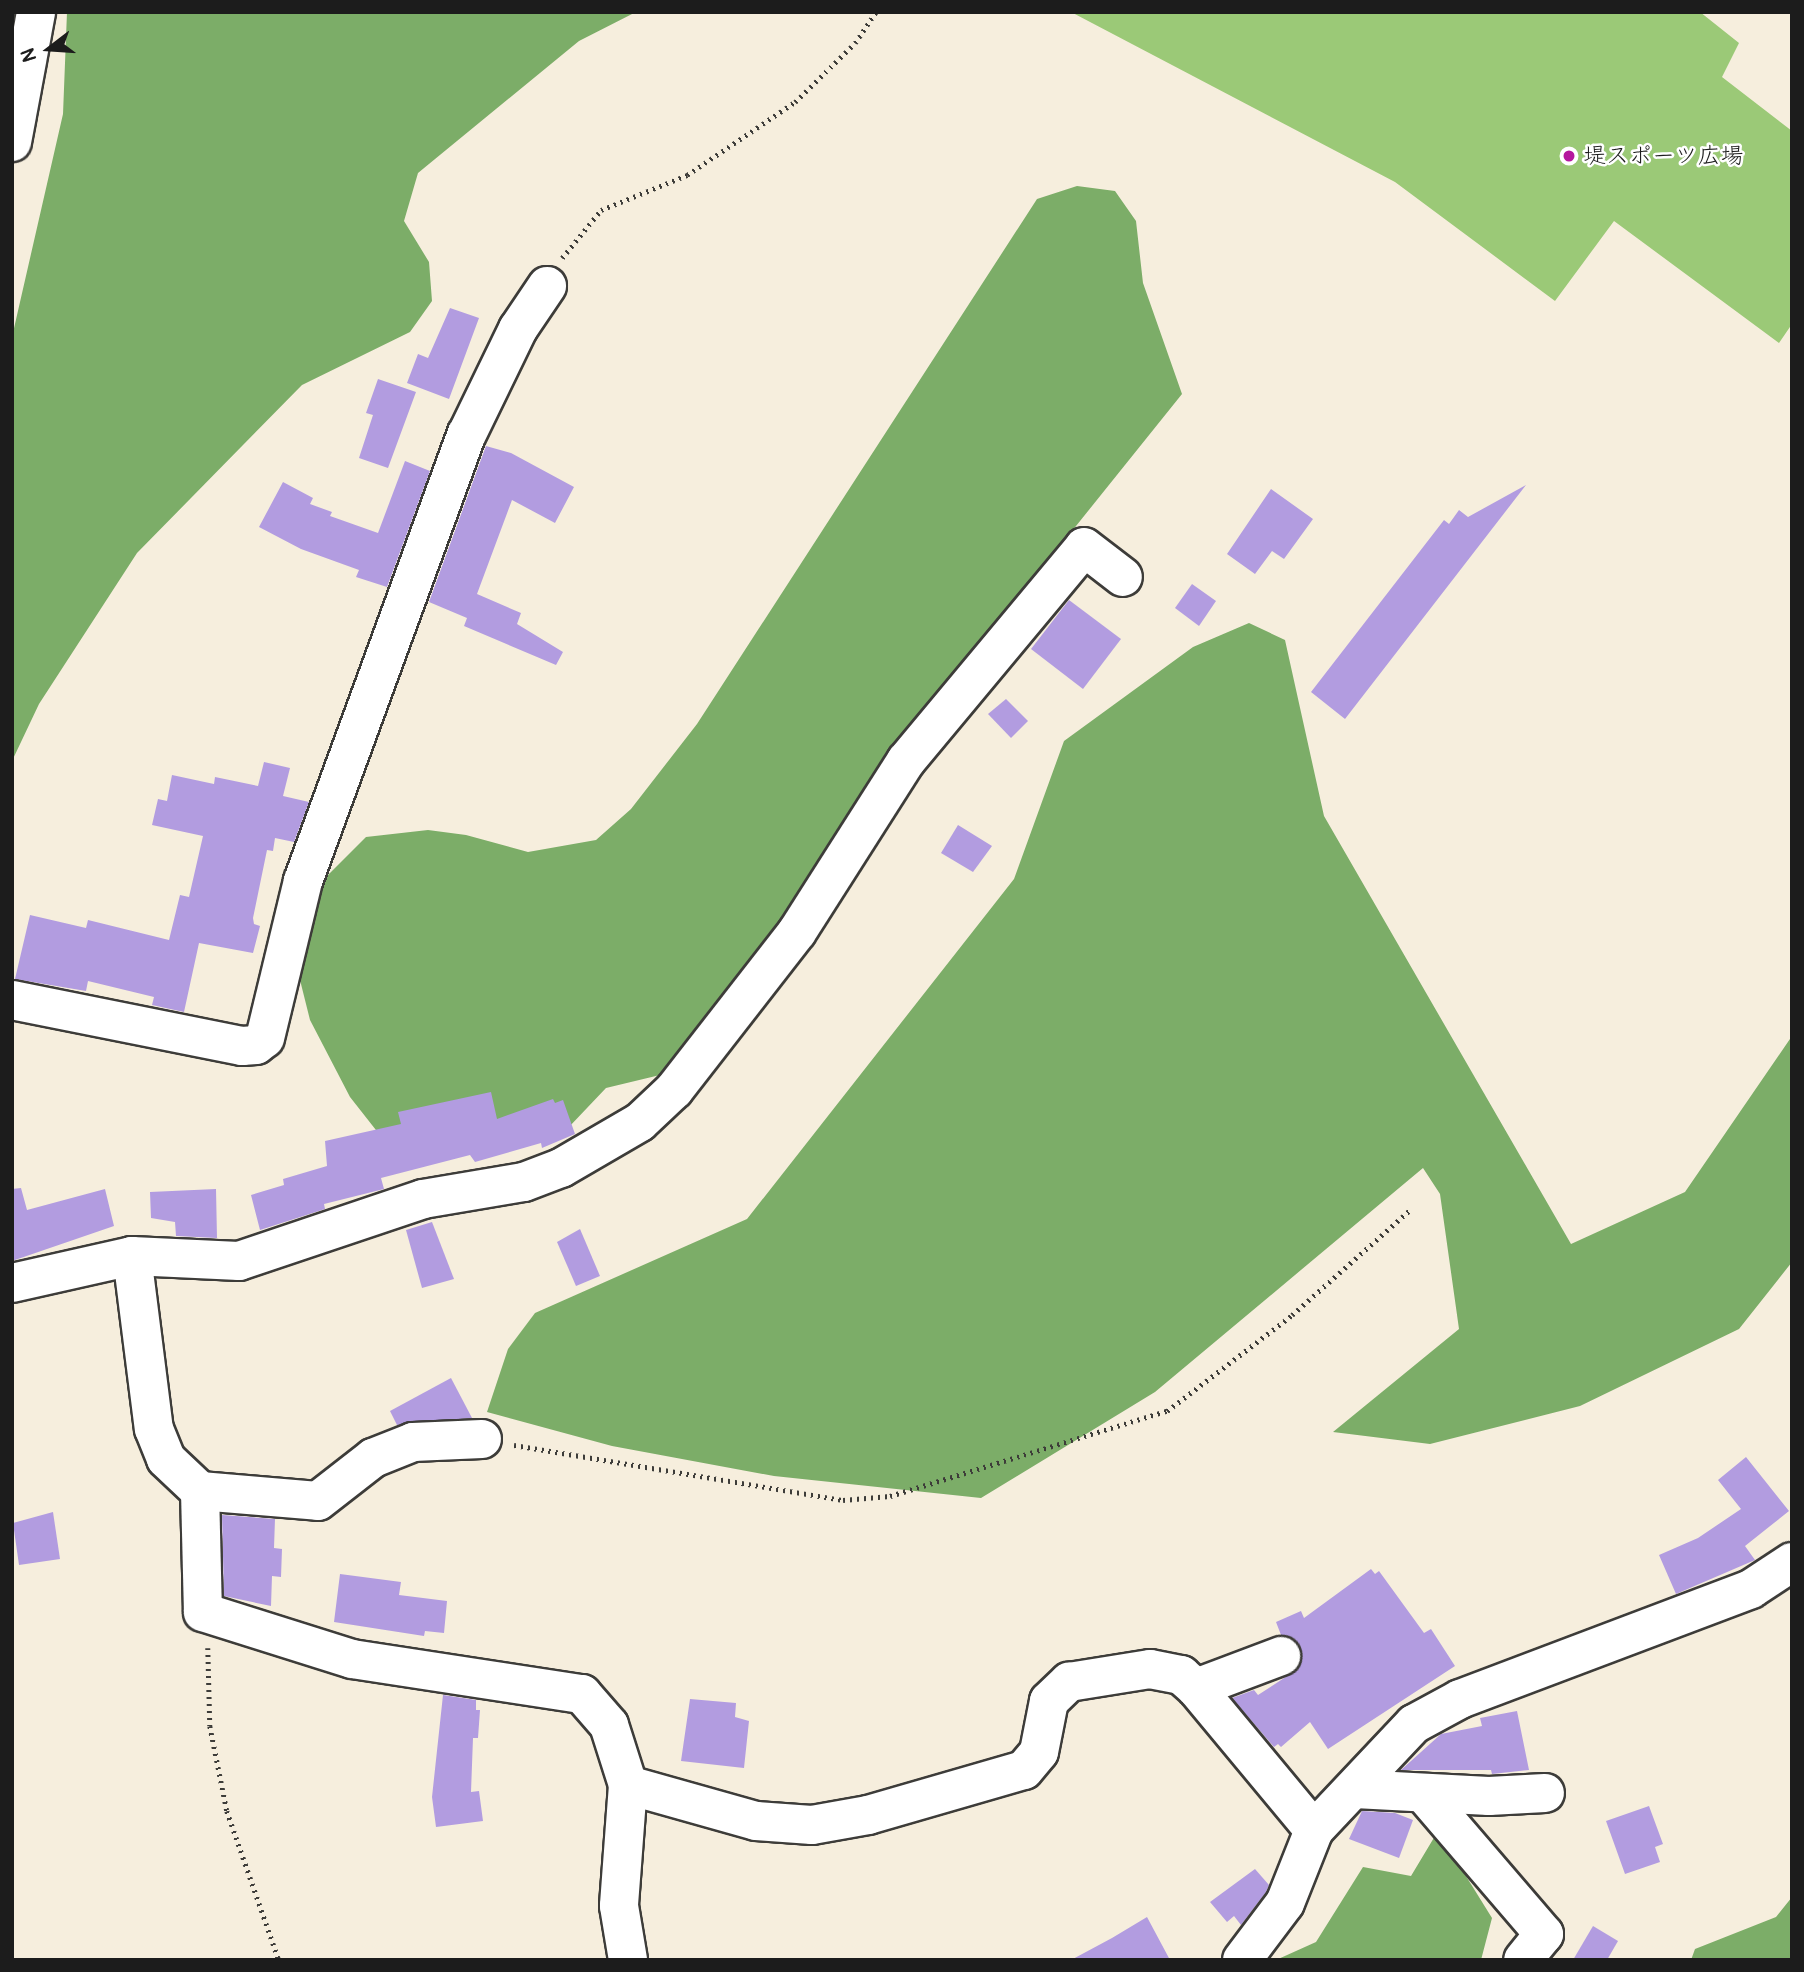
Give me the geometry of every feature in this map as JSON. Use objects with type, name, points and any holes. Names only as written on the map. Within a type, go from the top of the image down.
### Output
[{"type":"street","points":[[12,142],[19,68],[36,12]]},
{"type":"street","points":[[12,1000],[242,1046],[256,1045],[265,1038],[303,881],[467,434],[518,329],[547,286]]},
{"type":"street","points":[[12,1283],[132,1256],[239,1261],[423,1199],[524,1182],[561,1168],[640,1122],[674,1090],[797,932],[906,761],[1084,547],[1123,577]]},
{"type":"street","points":[[132,1256],[154,1429],[166,1459],[200,1492],[318,1501],[373,1458],[413,1442],[482,1439]]},
{"type":"street","points":[[200,1492],[203,1612],[352,1659],[582,1694],[609,1725],[628,1785],[619,1906],[628,1960]]},
{"type":"street","points":[[1242,1960],[1284,1903],[1314,1830],[1414,1724],[1460,1699],[1751,1589],[1792,1562]]},
{"type":"street","points":[[1196,1688],[1281,1656]]},
{"type":"street","points":[[628,1785],[755,1821],[812,1825],[868,1815],[1024,1770],[1039,1752],[1049,1701],[1069,1682],[1150,1669],[1181,1675],[1196,1688],[1314,1830]]},
{"type":"street","points":[[1355,1788],[1423,1793],[1545,1793]]},
{"type":"street","points":[[1423,1793],[1544,1934],[1522,1960]]},
{"type":"path","points":[[547,286],[567,248],[601,210],[687,175],[795,102],[855,43],[876,12]]},
{"type":"path","points":[[482,1439],[844,1500],[890,1496],[1167,1411],[1292,1315],[1410,1209]]},
{"type":"path","points":[[203,1612],[210,1667],[210,1726],[227,1811],[279,1960]]},
{"type":"green space","points":[[67,12],[636,12],[579,41],[418,173],[404,221],[429,262],[432,301],[410,332],[302,385],[137,553],[39,704],[12,761],[12,337],[63,114]]},
{"type":"green space","name":"堤スポーツ広場","points":[[1071,12],[1700,12],[1739,43],[1722,77],[1792,131],[1792,324],[1779,343],[1614,221],[1555,301],[1395,182]]},
{"type":"green space","points":[[1077,186],[1115,191],[1136,221],[1143,283],[1182,394],[1019,597],[729,1013],[660,1075],[606,1088],[568,1128],[383,1139],[350,1097],[310,1020],[293,952],[314,889],[366,837],[428,830],[466,835],[528,852],[596,840],[631,809],[697,724],[1037,199]]},
{"type":"green space","points":[[1249,623],[1285,640],[1324,816],[1571,1244],[1685,1192],[1792,1036],[1792,1262],[1739,1329],[1580,1406],[1430,1444],[1333,1432],[1459,1329],[1440,1194],[1423,1168],[1155,1392],[981,1498],[774,1476],[612,1446],[487,1412],[508,1349],[535,1313],[747,1219],[1014,879],[1064,741],[1193,647]]},
{"type":"green space","points":[[1438,1831],[1492,1918],[1481,1960],[1276,1960],[1316,1942],[1363,1867],[1411,1876]]},
{"type":"green space","points":[[1792,1897],[1792,1960],[1691,1960],[1695,1949],[1776,1917]]},
{"type":"building","points":[[450,308],[479,318],[449,399],[407,383],[418,354],[428,358]]},
{"type":"building","points":[[378,379],[416,392],[388,468],[359,458],[373,415],[366,413]]},
{"type":"building","points":[[486,446],[511,453],[574,487],[555,523],[512,500],[477,594],[521,613],[517,624],[563,652],[556,665],[464,626],[467,618],[429,602]]},
{"type":"building","points":[[405,461],[430,471],[387,587],[356,577],[359,570],[301,549],[259,527],[283,482],[313,498],[310,504],[332,512],[330,516],[378,533]]},
{"type":"building","points":[[1526,485],[1345,719],[1311,692],[1444,520],[1449,524],[1459,510],[1468,517]]},
{"type":"building","points":[[1271,489],[1313,519],[1284,559],[1272,551],[1255,574],[1227,554]]},
{"type":"building","points":[[1192,584],[1216,601],[1199,626],[1175,608]]},
{"type":"building","points":[[1069,600],[1121,639],[1083,689],[1031,649]]},
{"type":"building","points":[[1006,699],[1028,721],[1011,738],[988,714]]},
{"type":"building","points":[[264,762],[290,768],[283,796],[309,802],[294,842],[275,838],[273,851],[267,850],[253,918],[254,924],[260,926],[253,953],[199,943],[184,1012],[152,1005],[154,997],[88,981],[86,991],[15,979],[30,915],[86,928],[88,920],[169,940],[180,895],[189,897],[203,836],[152,825],[158,799],[167,801],[172,775],[214,784],[215,777],[258,786]]},
{"type":"building","points":[[958,825],[992,846],[973,872],[941,853]]},
{"type":"building","points":[[491,1092],[497,1119],[553,1099],[555,1103],[563,1100],[575,1134],[542,1148],[541,1143],[475,1162],[470,1155],[381,1178],[384,1189],[324,1204],[325,1209],[260,1230],[251,1195],[284,1185],[283,1179],[327,1166],[325,1141],[401,1124],[398,1112]]},
{"type":"building","points":[[21,1188],[27,1210],[105,1189],[114,1226],[12,1261],[12,1189]]},
{"type":"building","points":[[216,1189],[217,1238],[176,1236],[175,1222],[151,1218],[150,1192]]},
{"type":"building","points":[[432,1222],[454,1279],[422,1288],[406,1230]]},
{"type":"building","points":[[580,1229],[600,1276],[576,1286],[557,1242]]},
{"type":"building","points":[[451,1378],[472,1418],[397,1425],[390,1411]]},
{"type":"building","points":[[1746,1457],[1789,1511],[1745,1546],[1755,1560],[1676,1594],[1659,1555],[1698,1538],[1741,1509],[1718,1480]]},
{"type":"building","points":[[53,1512],[60,1559],[19,1565],[13,1523]]},
{"type":"building","points":[[222,1515],[275,1519],[274,1548],[282,1549],[281,1577],[272,1576],[271,1606],[224,1596]]},
{"type":"building","points":[[1371,1569],[1375,1574],[1379,1571],[1424,1633],[1431,1629],[1455,1666],[1328,1749],[1310,1722],[1281,1747],[1278,1744],[1274,1747],[1232,1698],[1254,1690],[1258,1695],[1298,1669],[1301,1648],[1294,1639],[1281,1635],[1276,1622],[1301,1611],[1304,1618]]},
{"type":"building","points":[[340,1574],[401,1582],[399,1595],[447,1601],[444,1633],[425,1631],[424,1636],[334,1622]]},
{"type":"building","points":[[443,1695],[476,1700],[476,1710],[480,1710],[478,1738],[473,1738],[471,1792],[479,1791],[483,1821],[436,1827],[432,1797]]},
{"type":"building","points":[[690,1699],[736,1703],[735,1717],[749,1721],[744,1768],[681,1761]]},
{"type":"building","points":[[1517,1711],[1529,1770],[1492,1774],[1491,1770],[1401,1770],[1441,1734],[1482,1726],[1480,1718]]},
{"type":"building","points":[[1649,1806],[1663,1844],[1655,1847],[1660,1862],[1625,1874],[1606,1821]]},
{"type":"building","points":[[1362,1811],[1395,1813],[1413,1820],[1399,1858],[1349,1839]]},
{"type":"building","points":[[1255,1869],[1269,1885],[1266,1892],[1241,1925],[1234,1916],[1227,1922],[1210,1902]]},
{"type":"building","points":[[1147,1917],[1170,1960],[1071,1960],[1112,1938]]},
{"type":"building","points":[[1593,1926],[1618,1941],[1607,1960],[1573,1960]]},
{"type":"place","name":"堤スポーツ広場","points":[[1569,156]]}]
